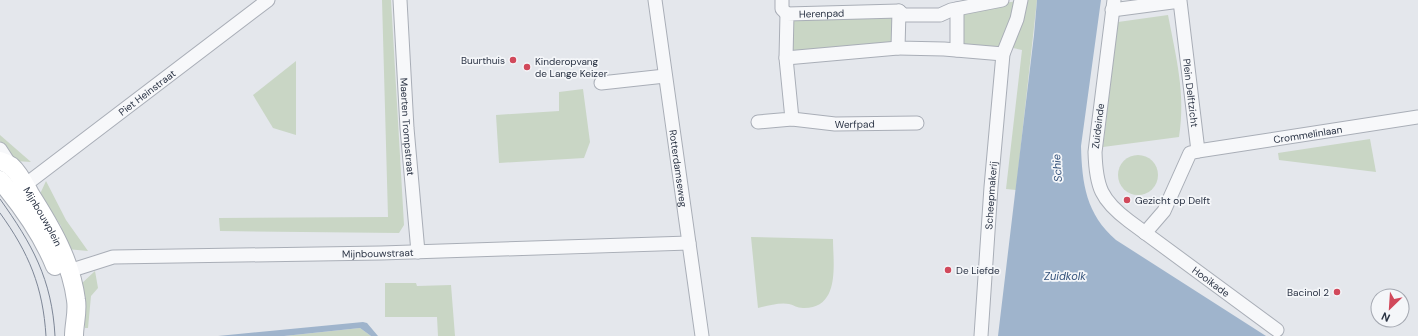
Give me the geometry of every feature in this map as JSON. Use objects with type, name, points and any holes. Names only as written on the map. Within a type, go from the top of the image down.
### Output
[{"type":"main road","name":"Mijnbouwplein","points":[[4,169],[25,185],[53,231],[64,272]]},
{"type":"main road","name":"Mijnbouwplein","points":[[4,169],[49,251],[64,272]]},
{"type":"main road","points":[[64,272],[77,309],[74,330]]},
{"type":"street","name":"Piet Heinstraat","points":[[25,185],[268,0]]},
{"type":"street","name":"Maerten Trompstraat","points":[[400,0],[407,128],[418,252]]},
{"type":"street","name":"Rotterdamseweg","points":[[655,0],[702,336]]},
{"type":"street","points":[[782,0],[782,9],[787,14]]},
{"type":"street","points":[[950,49],[957,9],[1002,0]]},
{"type":"street","name":"Scheepmakerij","points":[[981,336],[991,187],[1003,54],[1017,19],[1021,0]]},
{"type":"street","name":"Plein Delftzicht","points":[[1113,5],[1182,0],[1198,151]]},
{"type":"street","name":"Zuideinde","points":[[1113,5],[1095,152],[1095,167],[1103,196],[1113,209],[1145,233]]},
{"type":"street","name":"Herenpad","points":[[792,119],[786,58],[787,14],[900,11],[904,15],[940,15],[957,9]]},
{"type":"street","points":[[898,48],[900,11]]},
{"type":"street","points":[[786,58],[898,48],[950,49],[1003,54]]},
{"type":"street","points":[[601,83],[665,76]]},
{"type":"street","name":"Crommelinlaan","points":[[1198,151],[1418,117]]},
{"type":"street","points":[[758,122],[792,119]]},
{"type":"street","name":"Werfpad","points":[[792,119],[835,124],[917,123]]},
{"type":"street","points":[[0,149],[4,169]]},
{"type":"street","points":[[1145,233],[1164,211],[1190,153],[1198,151]]},
{"type":"street","name":"Hooikade","points":[[1145,233],[1277,330]]},
{"type":"street","name":"Mijnbouwstraat","points":[[64,272],[112,257],[418,252],[689,243]]},
{"type":"green space","points":[[382,0],[391,0],[404,225],[399,233],[220,231],[219,218],[388,217]]},
{"type":"green space","points":[[1025,0],[1037,0],[1016,190],[1006,189],[1022,50],[1013,48],[1022,21]]},
{"type":"green space","points":[[1017,1],[1000,52],[961,48],[961,10]]},
{"type":"green space","points":[[1168,15],[1181,91],[1181,121],[1179,137],[1103,147],[1118,22]]},
{"type":"green space","points":[[895,16],[896,45],[797,53],[791,48],[793,17]]},
{"type":"green space","points":[[296,61],[296,135],[273,128],[253,95]]},
{"type":"green space","points":[[583,89],[590,142],[584,158],[499,163],[496,115],[559,111],[559,92]]},
{"type":"green space","points":[[0,135],[31,162],[15,161],[0,141]]},
{"type":"green space","points":[[1370,139],[1376,172],[1279,160],[1278,153]]},
{"type":"green space","points":[[1134,155],[1142,155],[1149,158],[1155,164],[1158,175],[1155,186],[1149,192],[1142,195],[1134,195],[1127,192],[1121,186],[1118,179],[1118,171],[1121,164],[1127,158]]},
{"type":"green space","points":[[46,181],[66,220],[88,251],[67,249],[64,246],[61,226],[40,194]]},
{"type":"green space","points":[[751,237],[833,239],[834,272],[829,293],[824,301],[815,306],[803,308],[789,304],[774,304],[758,308]]},
{"type":"green space","points":[[95,271],[98,288],[91,296],[88,328],[85,328],[80,285]]},
{"type":"green space","points":[[385,283],[416,283],[417,286],[451,285],[455,336],[438,336],[437,317],[385,317]]},
{"type":"green space","points":[[360,328],[371,336],[284,336]]},
{"type":"water","name":"Zuidkolk","points":[[1037,0],[1101,0],[1081,146],[1085,186],[1092,209],[1098,220],[1116,240],[1266,336],[998,336]]},
{"type":"water","points":[[363,322],[367,323],[378,336],[371,336],[360,328],[284,336],[218,336]]},
{"type":"tram line","points":[[0,199],[22,231],[31,247],[45,279],[50,297],[55,336]]},
{"type":"tram line","points":[[0,213],[19,242],[33,271],[42,302],[46,336]]},
{"type":"place","name":"Buurthuis","points":[[513,60]]},
{"type":"place","name":"Kinderopvang de Lange Keizer","points":[[527,67]]},
{"type":"place","name":"Gezicht op Delft","points":[[1127,200]]},
{"type":"place","name":"De Liefde","points":[[948,270]]},
{"type":"place","name":"Bacinol 2","points":[[1337,292]]},
{"type":"water label","name":"Schie","points":[[1057,168]]}]
